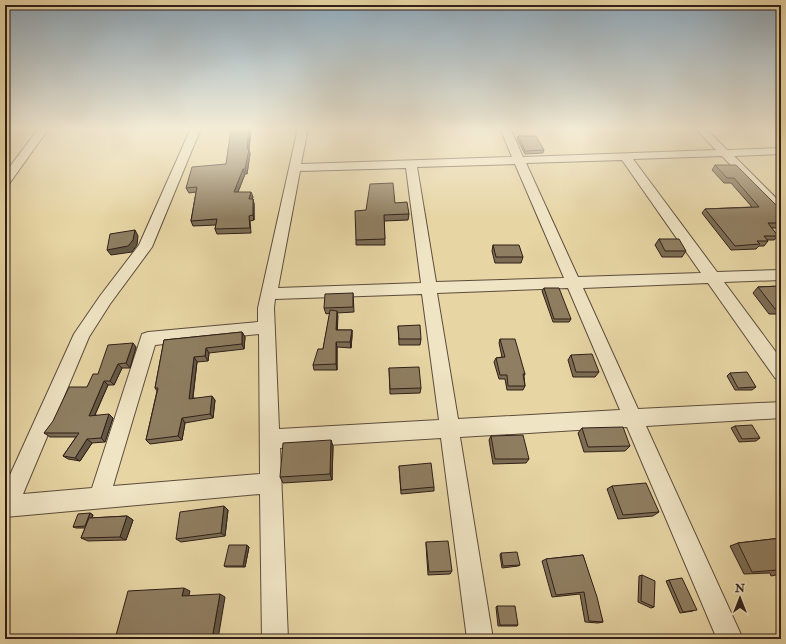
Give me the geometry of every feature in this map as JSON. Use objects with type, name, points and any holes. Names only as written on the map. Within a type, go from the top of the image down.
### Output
[{"type":"street","points":[[6,178],[21,158]]},
{"type":"street","points":[[183,158],[145,246],[82,334],[6,506],[271,483]]},
{"type":"street","points":[[275,639],[266,308],[297,158]]},
{"type":"street","points":[[295,168],[589,158]]},
{"type":"street","points":[[627,158],[781,373]]},
{"type":"street","points":[[730,158],[781,210]]},
{"type":"street","points":[[520,160],[730,639]]},
{"type":"street","points":[[412,164],[480,639]]},
{"type":"street","points":[[269,294],[781,276]]},
{"type":"street","points":[[99,498],[148,339],[267,327]]},
{"type":"street","points":[[270,438],[781,410]]},
{"type":"building","points":[[227,158],[247,158],[245,169],[243,169],[234,192],[251,192],[249,199],[253,199],[253,215],[249,216],[250,228],[215,229],[217,219],[191,221],[197,187],[186,188],[192,167],[226,164]]},
{"type":"building","points":[[715,165],[736,165],[781,210],[781,223],[768,223],[778,236],[764,236],[768,241],[757,241],[760,244],[735,246],[705,209],[759,207],[734,178],[727,178]]},
{"type":"building","points":[[393,183],[395,203],[407,202],[409,214],[384,215],[385,239],[356,240],[355,211],[366,210],[370,184]]},
{"type":"building","points":[[135,230],[133,240],[128,246],[107,250],[110,234]]},
{"type":"building","points":[[659,239],[679,239],[686,251],[665,251]]},
{"type":"building","points":[[493,245],[519,245],[523,257],[496,257]]},
{"type":"building","points":[[781,286],[781,308],[775,309],[758,287]]},
{"type":"building","points":[[544,288],[559,288],[571,319],[554,319]]},
{"type":"building","points":[[353,293],[353,307],[324,308],[325,294]]},
{"type":"building","points":[[330,310],[337,311],[336,330],[352,330],[350,342],[336,342],[336,364],[313,365],[318,349],[323,349]]},
{"type":"building","points":[[420,325],[421,339],[399,339],[398,326]]},
{"type":"building","points":[[242,332],[242,344],[206,348],[205,356],[194,357],[189,399],[212,396],[210,414],[182,418],[178,436],[146,440],[158,388],[155,388],[164,340]]},
{"type":"building","points":[[500,339],[515,339],[525,374],[523,374],[525,386],[508,386],[507,375],[500,375],[496,358],[505,357]]},
{"type":"building","points":[[133,343],[126,363],[118,364],[110,381],[104,381],[89,416],[109,414],[101,438],[87,439],[75,458],[63,456],[79,433],[44,433],[53,421],[69,387],[87,387],[93,374],[98,374],[108,345]]},
{"type":"building","points":[[592,354],[599,372],[576,372],[571,355]]},
{"type":"building","points":[[419,367],[421,388],[390,389],[389,368]]},
{"type":"building","points":[[747,372],[756,387],[738,388],[730,373]]},
{"type":"building","points":[[752,425],[760,438],[742,439],[735,426]]},
{"type":"building","points":[[623,427],[630,446],[588,447],[582,428]]},
{"type":"building","points":[[523,435],[529,459],[495,459],[491,436]]},
{"type":"building","points":[[331,440],[330,474],[280,477],[283,443]]},
{"type":"building","points":[[431,463],[434,487],[401,490],[399,466]]},
{"type":"building","points":[[646,483],[659,512],[623,515],[612,486]]},
{"type":"building","points":[[224,506],[221,533],[176,539],[180,512]]},
{"type":"building","points":[[90,513],[85,526],[73,527],[78,514]]},
{"type":"building","points":[[127,516],[120,537],[81,538],[89,518]]},
{"type":"building","points":[[781,538],[781,573],[779,570],[752,572],[738,543]]},
{"type":"building","points":[[448,541],[452,571],[429,572],[426,542]]},
{"type":"building","points":[[229,545],[247,545],[243,566],[224,566]]},
{"type":"building","points":[[517,552],[520,565],[503,566],[501,553]]},
{"type":"building","points":[[583,555],[597,597],[603,622],[589,621],[584,592],[556,595],[546,559]]},
{"type":"building","points":[[642,575],[655,581],[654,607],[641,601]]},
{"type":"building","points":[[682,578],[697,610],[683,612],[669,580]]},
{"type":"building","points":[[184,588],[182,596],[220,594],[212,639],[115,639],[128,591]]},
{"type":"building","points":[[497,606],[515,606],[518,625],[500,625]]}]
